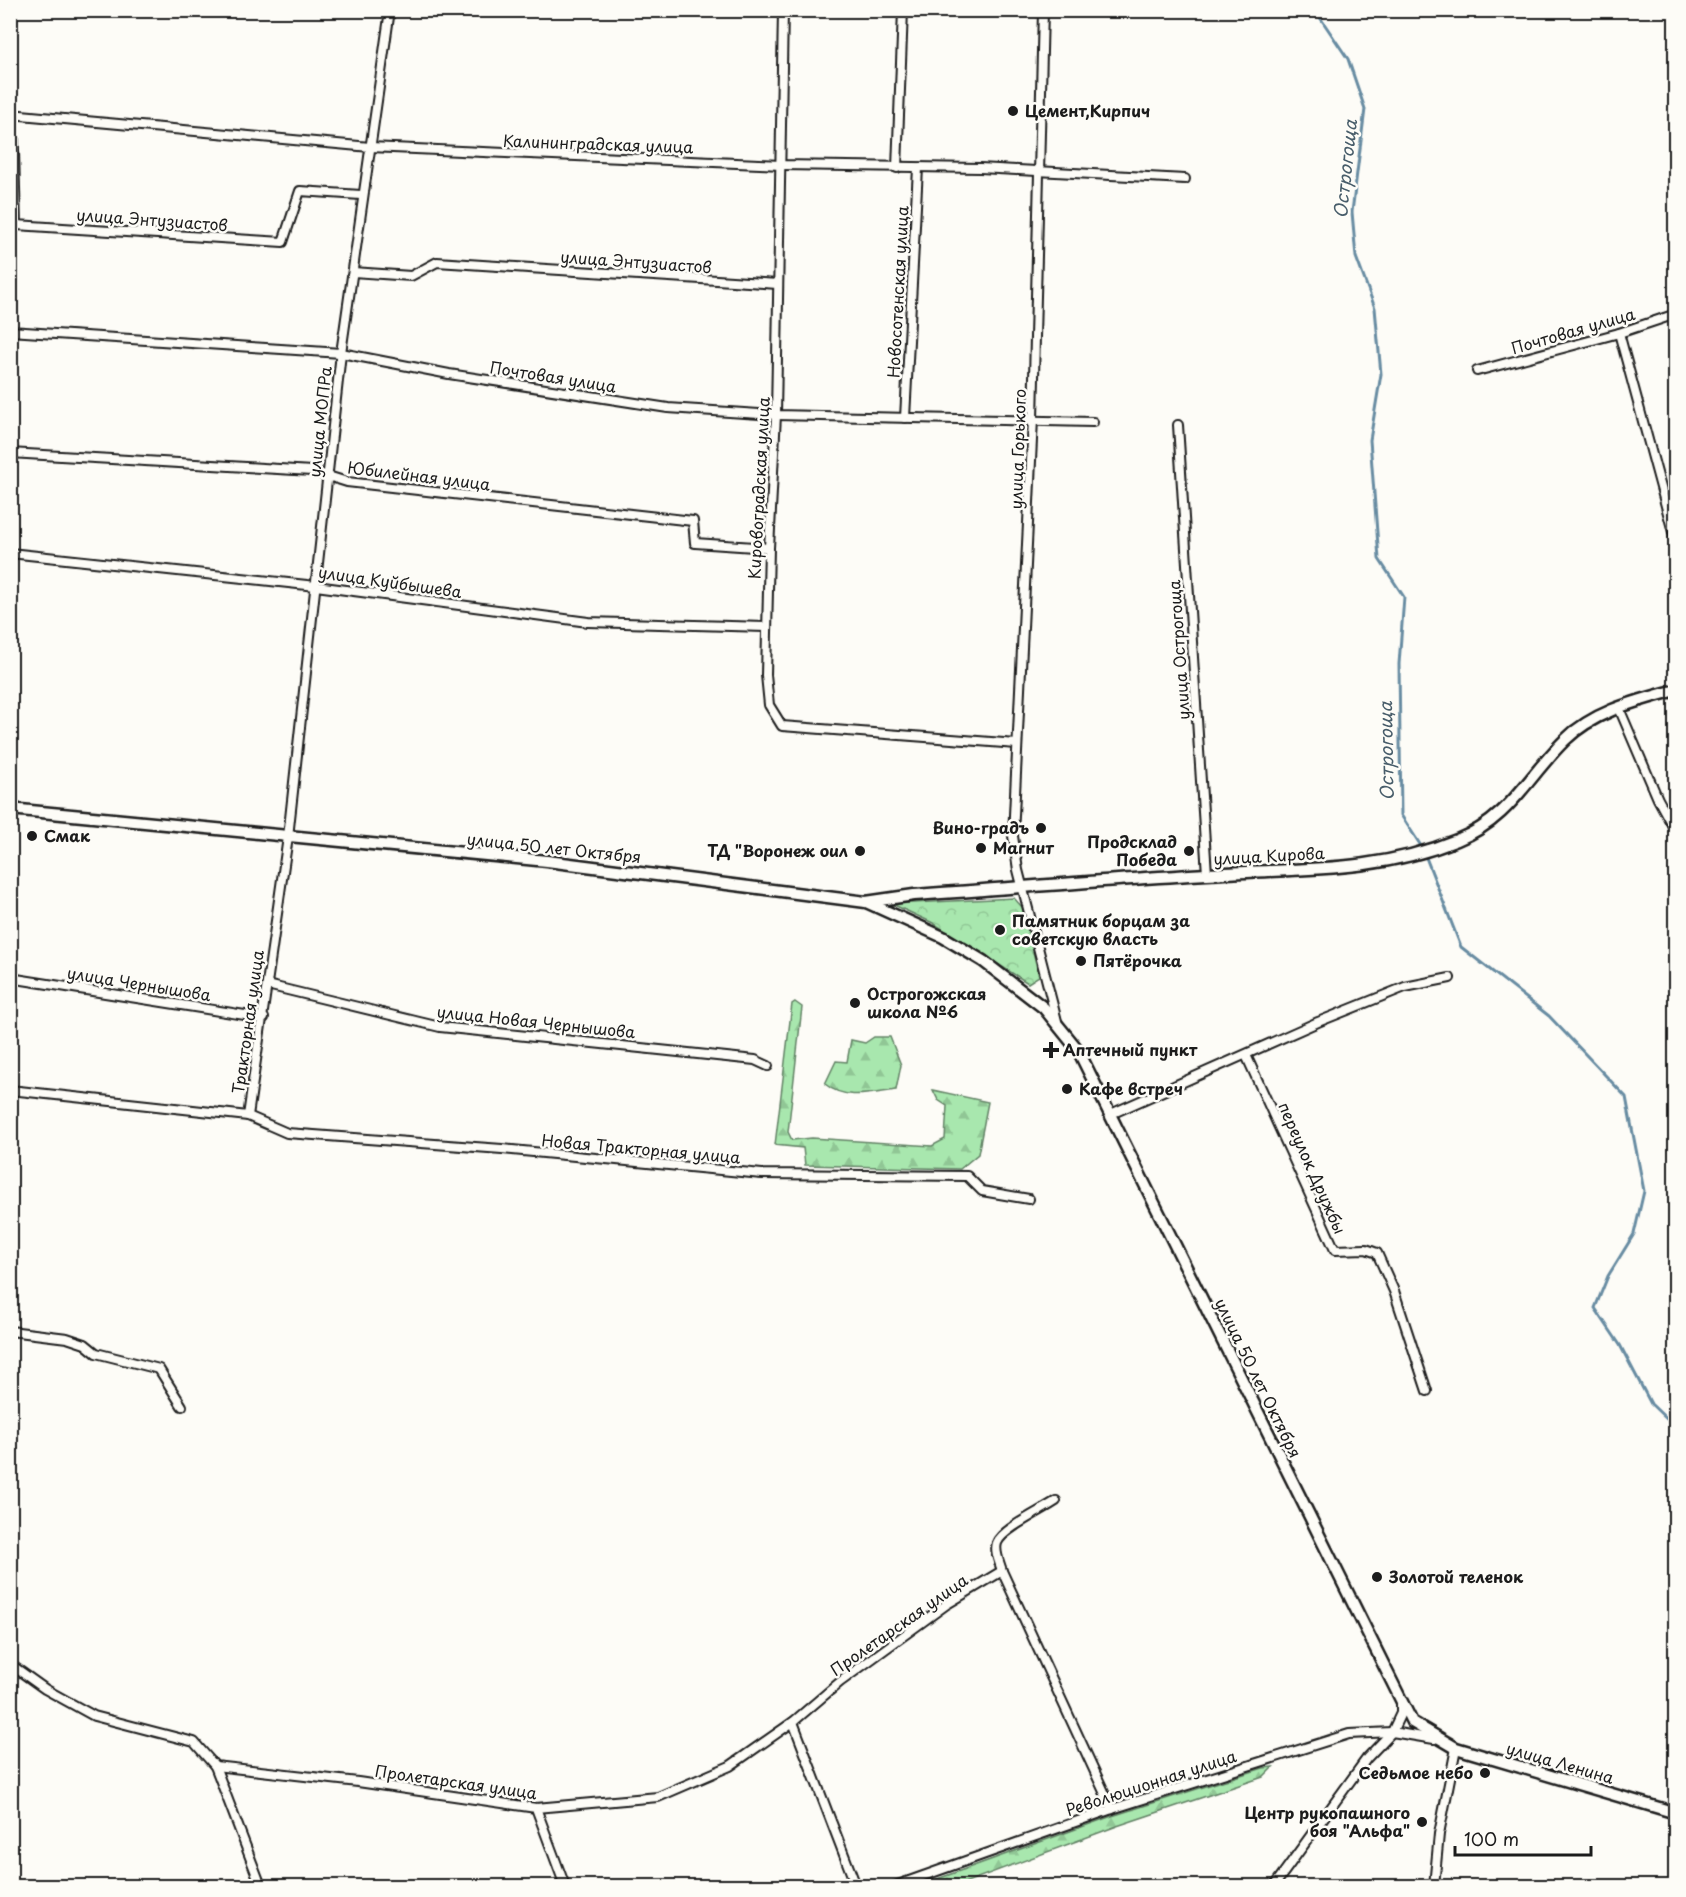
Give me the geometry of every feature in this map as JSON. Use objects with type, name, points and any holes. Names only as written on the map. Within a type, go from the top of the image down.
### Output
[{"type":"main road","name":"улица Кирова","points":[[866,902],[914,895],[1024,887],[1207,874],[1338,868],[1370,865],[1400,858],[1445,845],[1474,832],[1499,816],[1521,795],[1565,740],[1590,721],[1619,708],[1676,690]]},
{"type":"main road","name":"улица 50 лет Октября","points":[[10,808],[547,861],[866,902],[927,929],[983,962],[1020,988],[1057,1023],[1078,1050],[1401,1704],[1412,1722],[1438,1739]]},
{"type":"main road","name":"улица Ленина","points":[[1438,1739],[1456,1748],[1676,1813]]},
{"type":"street","name":"улица МОПРа","points":[[288,837],[341,353],[390,10]]},
{"type":"street","name":"Кировоградская улица","points":[[783,10],[776,416],[766,627],[769,705],[782,726],[1017,744]]},
{"type":"street","points":[[897,168],[903,10]]},
{"type":"street","name":"улица Горького","points":[[1024,887],[1013,836],[1033,419],[1043,10]]},
{"type":"street","name":"Калининградская улица","points":[[12,114],[370,147],[781,165],[980,168],[1039,173],[1185,179]]},
{"type":"street","name":"улица Энтузиастов","points":[[12,114],[16,225],[283,242],[300,191],[362,195]]},
{"type":"street","name":"Новосотенская улица","points":[[904,418],[918,168]]},
{"type":"street","name":"улица Энтузиастов","points":[[353,273],[411,276],[437,262],[778,284]]},
{"type":"street","name":"Почтовая улица","points":[[1477,371],[1619,333],[1676,314]]},
{"type":"street","name":"Почтовая улица","points":[[10,331],[341,353],[449,374],[668,408],[776,416],[1033,419],[1093,422]]},
{"type":"street","points":[[1619,333],[1676,543]]},
{"type":"street","name":"улица Острогоща","points":[[1178,425],[1207,874]]},
{"type":"street","name":"Юбилейная улица","points":[[10,453],[312,471],[347,482],[693,521],[695,543],[769,548]]},
{"type":"street","name":"улица Куйбышева","points":[[10,553],[316,585],[588,622],[766,627]]},
{"type":"street","points":[[1619,708],[1658,799],[1676,832]]},
{"type":"street","name":"Тракторная улица","points":[[10,1090],[248,1116],[264,1018],[288,837]]},
{"type":"street","name":"улица 50 лет Октября","points":[[1024,887],[1057,1023]]},
{"type":"street","name":"улица Чернышова","points":[[10,978],[264,1018]]},
{"type":"street","points":[[1111,1114],[1318,1022],[1405,987],[1450,978]]},
{"type":"street","name":"улица Новая Чернышова","points":[[267,985],[440,1027],[755,1060],[768,1066]]},
{"type":"street","name":"переулок Дружбы","points":[[1246,1055],[1335,1251],[1366,1249],[1377,1253],[1394,1291],[1427,1391]]},
{"type":"street","name":"Новая Тракторная улица","points":[[248,1116],[287,1133],[501,1149],[762,1174],[967,1176],[982,1191],[1029,1199]]},
{"type":"street","points":[[10,1331],[68,1338],[86,1344],[96,1353],[159,1369],[182,1406]]},
{"type":"street","points":[[1056,1502],[1008,1530],[997,1541],[996,1550],[1002,1571],[1112,1809]]},
{"type":"street","name":"Пролетарская улица","points":[[215,1766],[358,1782],[536,1808],[658,1797],[730,1766],[793,1722],[840,1682],[938,1611],[1002,1571]]},
{"type":"street","points":[[10,1664],[45,1689],[94,1716],[194,1742],[215,1766],[261,1887]]},
{"type":"street","points":[[1274,1887],[1367,1758],[1392,1732],[1401,1713],[1401,1704]]},
{"type":"street","points":[[793,1722],[856,1887]]},
{"type":"street","points":[[1392,1732],[1412,1722]]},
{"type":"street","points":[[1392,1732],[1438,1739]]},
{"type":"street","name":"Революционная улица","points":[[895,1887],[1112,1809],[1349,1734],[1392,1732]]},
{"type":"street","points":[[1434,1887],[1439,1834],[1456,1748]]},
{"type":"street","points":[[536,1808],[565,1887]]},
{"type":"green space","points":[[1014,898],[1022,907],[1039,976],[1028,983],[933,923],[892,904]]},
{"type":"green space","points":[[795,1002],[802,1007],[788,1132],[792,1140],[812,1138],[932,1146],[945,1139],[947,1106],[938,1100],[933,1090],[988,1102],[978,1154],[960,1169],[805,1165],[803,1148],[775,1145],[792,1004]]},
{"type":"green space","points":[[874,1037],[890,1037],[901,1065],[896,1090],[850,1094],[841,1093],[825,1084],[836,1061],[847,1062],[851,1040],[865,1043]]},
{"type":"green space","points":[[1273,1767],[1263,1777],[1117,1826],[956,1886],[918,1886],[1112,1816],[1263,1768]]},
{"type":"waterway","name":"Острогоща","points":[[1315,10],[1348,59],[1365,109],[1352,212],[1356,257],[1375,308],[1381,374],[1370,440],[1379,559],[1404,597],[1399,664],[1401,815],[1423,849]]},
{"type":"waterway","name":"Острогоща","points":[[1425,855],[1461,947],[1549,1016],[1626,1097],[1644,1191],[1634,1234],[1608,1276],[1595,1308],[1620,1345],[1651,1404],[1676,1428]]},
{"type":"place","name":"Цемент,Кирпич","points":[[1013,111]]},
{"type":"place","name":"Вино-градъ","points":[[1041,828]]},
{"type":"place","name":"Смак","points":[[32,836]]},
{"type":"place","name":"Магнит","points":[[981,848]]},
{"type":"place","name":"ТД \"Воронеж оил","points":[[860,851]]},
{"type":"place","name":"Продсклад Победа","points":[[1189,851]]},
{"type":"place","name":"Памятник борцам за советскую власть","points":[[1000,930]]},
{"type":"place","name":"Пятёрочка","points":[[1081,961]]},
{"type":"place","name":"Острогожская школа №6","points":[[855,1003]]},
{"type":"place","name":"Аптечный пункт","points":[[1051,1050]]},
{"type":"place","name":"Кафе встреч","points":[[1067,1089]]},
{"type":"place","name":"Золотой теленок","points":[[1377,1577]]},
{"type":"place","name":"Седьмое небо","points":[[1485,1773]]},
{"type":"place","name":"Центр рукопашного боя \"Альфа\"","points":[[1422,1822]]}]
